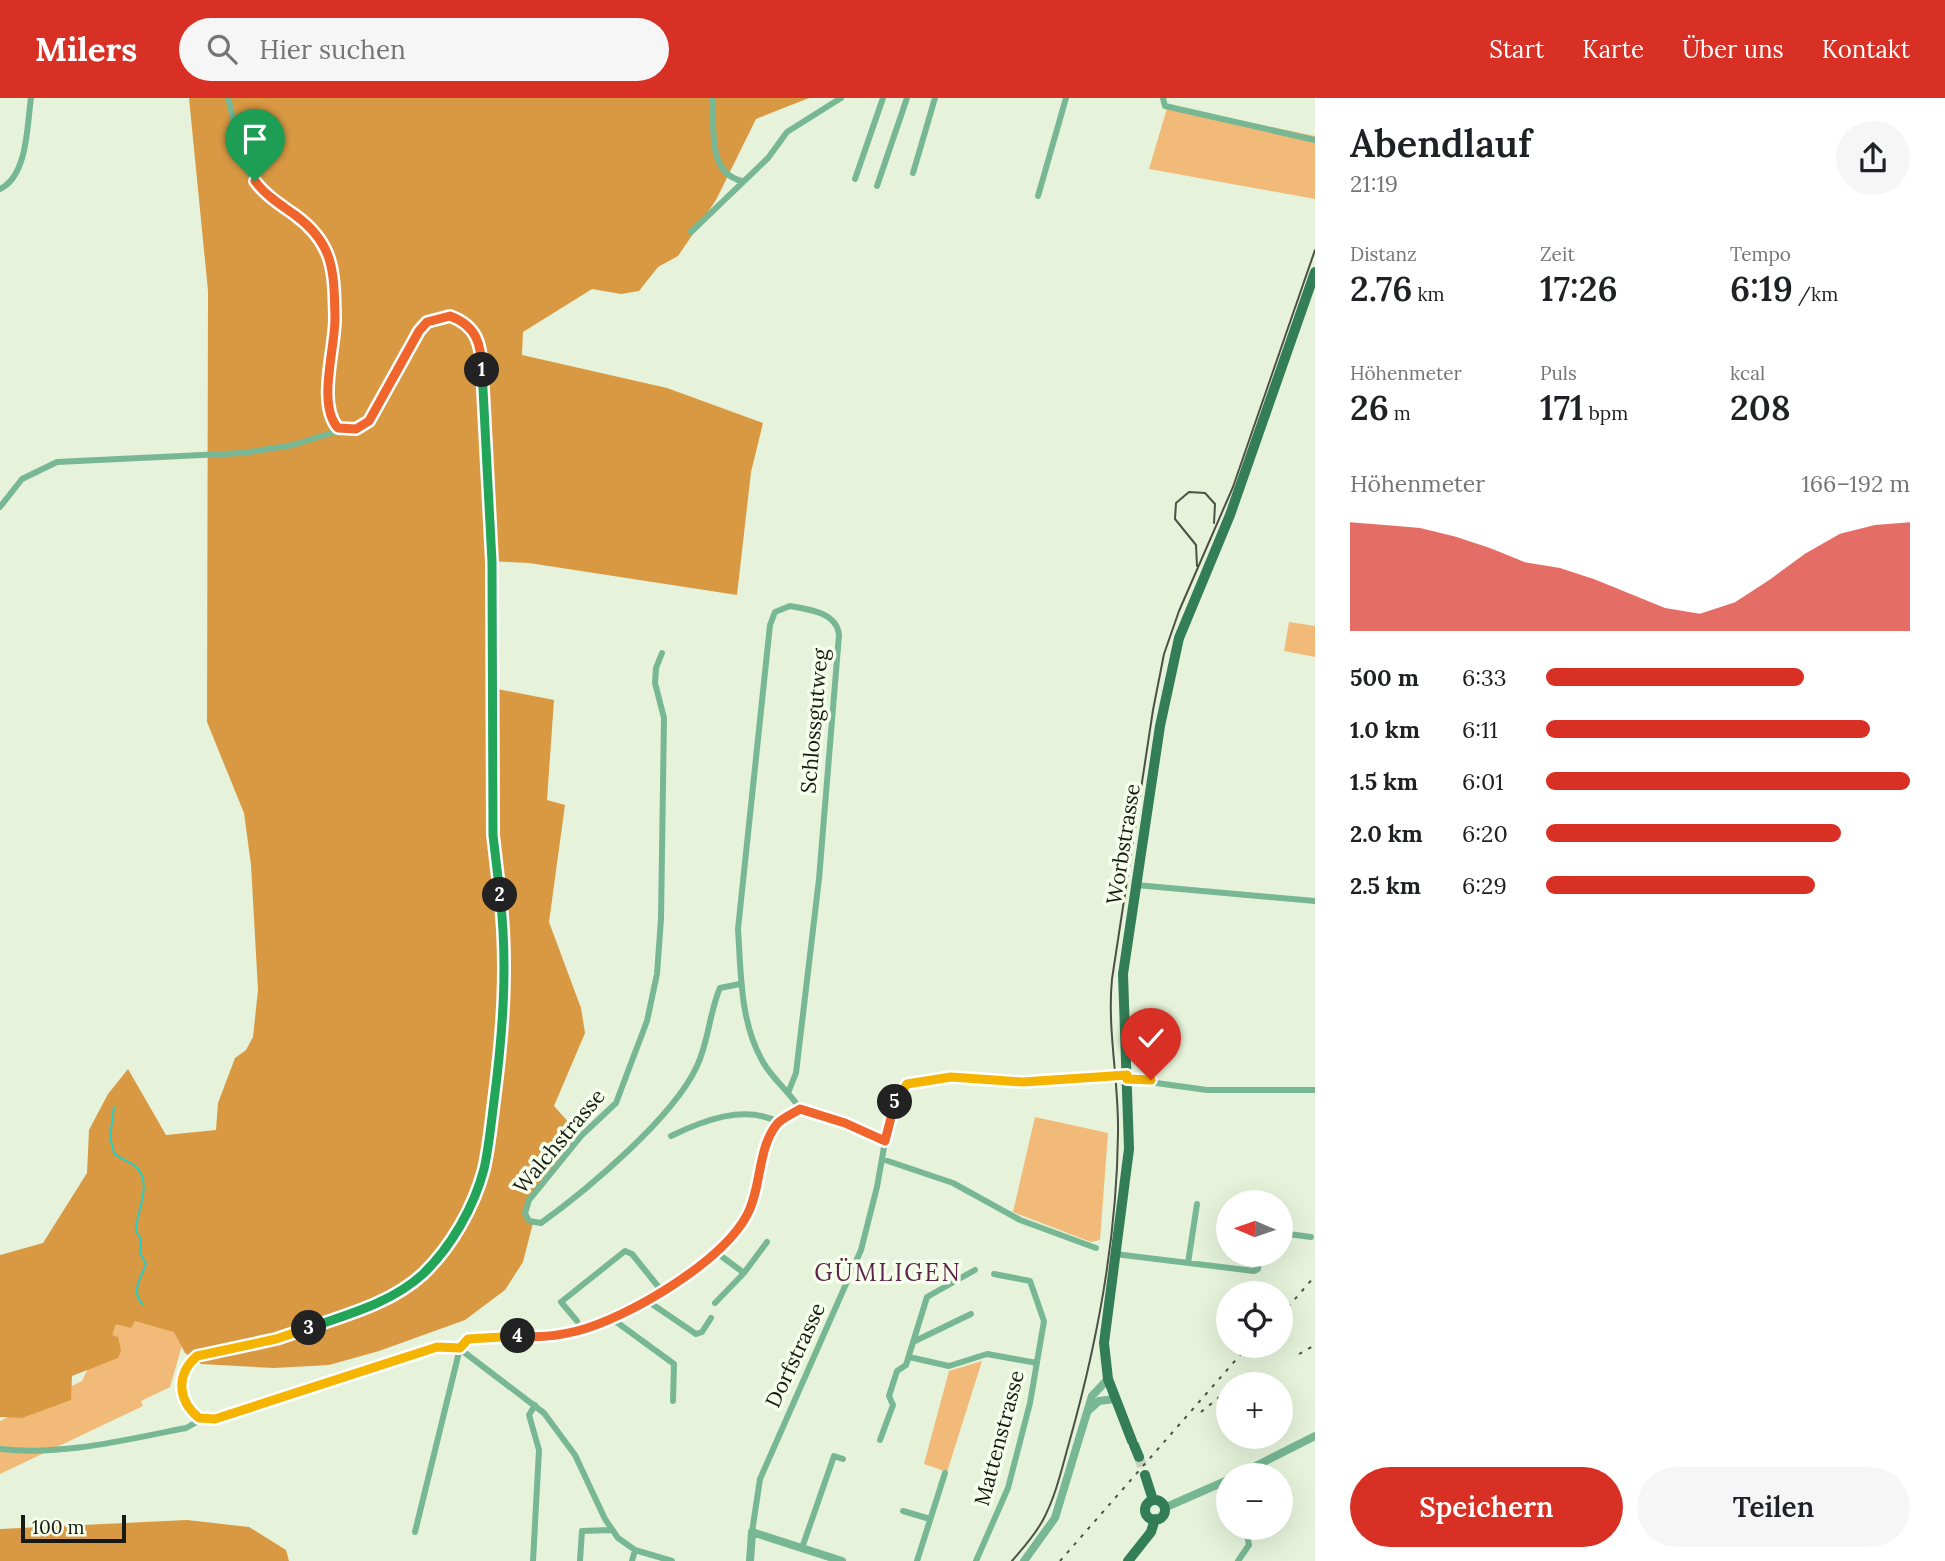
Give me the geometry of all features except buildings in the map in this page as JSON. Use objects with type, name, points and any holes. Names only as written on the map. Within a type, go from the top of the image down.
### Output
[{"type":"main road","name":"Worbstrasse","points":[[1139,1457],[1108,1379],[1104,1343],[1129,1149],[1123,974],[1136,885],[1162,715],[1176,648],[1230,515],[1315,272]]},
{"type":"main road","points":[[1145,1475],[1153,1500]]},
{"type":"main road","points":[[1153,1500],[1161,1503],[1164,1508],[1162,1516],[1155,1519],[1147,1516],[1145,1510],[1153,1500]]},
{"type":"main road","points":[[1128,1561],[1151,1532],[1155,1519]]},
{"type":"street","points":[[0,188],[10,182],[19,163],[31,98]]},
{"type":"street","points":[[228,98],[243,156],[255,181],[269,196],[310,226],[326,246],[335,323],[328,405],[333,422],[341,429]]},
{"type":"street","points":[[713,98],[718,162],[731,179],[742,181]]},
{"type":"street","points":[[691,232],[768,158],[787,132],[841,98]]},
{"type":"street","points":[[855,179],[884,98]]},
{"type":"street","points":[[877,186],[907,98]]},
{"type":"street","points":[[914,173],[935,98]]},
{"type":"street","points":[[1038,196],[1066,98]]},
{"type":"street","points":[[1162,101],[1315,140]]},
{"type":"street","points":[[0,507],[22,480],[57,462],[243,453],[293,444],[341,429],[356,429],[369,421],[412,341],[427,322],[450,316],[471,327],[481,349],[492,562],[493,835],[504,963],[503,1018],[487,1153],[475,1194],[452,1238],[421,1275],[398,1292],[371,1306],[288,1336],[206,1352],[190,1362],[183,1373],[181,1389],[187,1405],[202,1419]]},
{"type":"street","name":"Schlossgutweg","points":[[740,984],[738,915],[771,625],[775,612],[790,606],[831,618],[838,626],[839,635],[818,879],[796,1073],[788,1093]]},
{"type":"street","name":"Walchstrasse","points":[[662,653],[656,668],[655,683],[664,718],[661,919],[657,974],[647,1021],[616,1103],[581,1136],[529,1200],[525,1213],[529,1221],[541,1223],[575,1196],[665,1111],[696,1069],[708,1037],[719,991],[724,985],[740,984]]},
{"type":"street","points":[[1136,885],[1315,901]]},
{"type":"street","points":[[740,984],[758,1055],[774,1079],[800,1109],[845,1123],[885,1141]]},
{"type":"street","name":"Dorfstrasse","points":[[750,1561],[760,1479],[852,1274],[871,1214],[897,1096],[904,1086],[947,1077],[1023,1082],[1127,1077]]},
{"type":"street","points":[[1127,1077],[1207,1090],[1315,1090]]},
{"type":"street","points":[[415,1532],[460,1348],[468,1339],[507,1335],[550,1336],[585,1329],[646,1300],[717,1253],[747,1214],[756,1191],[762,1157],[778,1122],[800,1109]]},
{"type":"street","points":[[671,1136],[727,1116],[746,1115],[778,1122]]},
{"type":"street","points":[[882,1159],[953,1183],[1020,1220],[1096,1248]]},
{"type":"street","points":[[1188,1263],[1197,1204]]},
{"type":"street","points":[[1293,1235],[1311,1237]]},
{"type":"street","points":[[715,1303],[744,1273],[767,1242]]},
{"type":"street","points":[[577,1321],[561,1302],[625,1251],[632,1254],[661,1290]]},
{"type":"street","points":[[717,1253],[744,1273]]},
{"type":"street","points":[[1115,1254],[1216,1266]]},
{"type":"street","points":[[1221,1267],[1254,1271],[1258,1267]]},
{"type":"street","points":[[880,1440],[893,1405],[889,1396],[897,1371],[905,1365],[909,1357],[931,1292],[975,1270]]},
{"type":"street","name":"Mattenstrasse","points":[[976,1561],[1008,1488],[1044,1321],[1030,1281],[993,1274]]},
{"type":"street","points":[[646,1300],[696,1334],[702,1332],[711,1318]]},
{"type":"street","points":[[914,1342],[971,1314]]},
{"type":"street","points":[[611,1318],[674,1364],[673,1401]]},
{"type":"street","points":[[0,1449],[36,1452],[66,1450],[186,1428],[202,1419],[229,1415],[437,1347],[460,1348],[535,1405],[569,1445],[611,1530],[635,1549],[672,1561]]},
{"type":"street","name":"Mattenstrasse","points":[[909,1357],[949,1366],[988,1354],[1037,1363]]},
{"type":"street","points":[[1024,1561],[1055,1518],[1094,1392],[1108,1379]]},
{"type":"street","points":[[1088,1410],[1099,1401],[1115,1399]]},
{"type":"street","points":[[533,1561],[540,1450],[529,1415],[535,1405]]},
{"type":"street","points":[[1262,1463],[1315,1436]]},
{"type":"street","points":[[802,1548],[834,1456],[843,1459]]},
{"type":"street","points":[[917,1561],[944,1473]]},
{"type":"street","points":[[1164,1508],[1216,1488]]},
{"type":"street","points":[[904,1511],[930,1519]]},
{"type":"street","points":[[580,1561],[582,1531],[611,1530]]},
{"type":"street","points":[[752,1532],[842,1561]]},
{"type":"street","points":[[1238,1561],[1249,1545],[1248,1540]]},
{"type":"street","points":[[632,1561],[635,1549]]},
{"type":"shaded area","points":[[189,98],[809,98],[756,119],[716,200],[678,256],[658,267],[639,291],[621,294],[592,289],[523,332],[522,355],[667,388],[763,423],[751,472],[737,595],[529,563],[486,561],[487,687],[554,700],[547,800],[565,805],[549,922],[581,1008],[585,1033],[554,1106],[581,1136],[525,1209],[533,1223],[523,1262],[505,1290],[465,1320],[379,1351],[329,1365],[274,1368],[201,1364],[185,1353],[174,1332],[135,1321],[131,1328],[116,1324],[112,1335],[118,1337],[121,1350],[118,1358],[72,1376],[71,1400],[22,1418],[0,1417],[0,1255],[43,1243],[87,1173],[89,1130],[108,1094],[128,1069],[166,1135],[216,1130],[218,1103],[235,1058],[246,1050],[253,1037],[258,990],[251,865],[244,813],[207,722],[208,291]]},
{"type":"shaded area","points":[[1168,105],[1315,136],[1315,199],[1149,169]]},
{"type":"shaded area","points":[[1289,622],[1315,626],[1315,657],[1284,651]]},
{"type":"shaded area","points":[[1035,1117],[1108,1133],[1100,1240],[1091,1242],[1013,1212]]},
{"type":"shaded area","points":[[118,1305],[186,1332],[170,1387],[141,1401],[143,1406],[0,1474],[0,1421],[82,1381]]},
{"type":"shaded area","points":[[982,1361],[947,1472],[924,1464],[949,1371]]},
{"type":"shaded area","points":[[187,1520],[249,1527],[286,1550],[289,1561],[0,1561],[0,1529]]},
{"type":"waterway","points":[[114,1107],[110,1137],[114,1153],[136,1167],[144,1183],[136,1231],[141,1239],[140,1253],[146,1264],[137,1290],[143,1305]]},
{"type":"tunnel","points":[[1139,1457],[1145,1475]]},
{"type":"tram line","points":[[1012,1561],[1041,1524],[1055,1491],[1079,1405],[1104,1290],[1117,1172],[1112,979],[1164,654],[1179,611],[1233,487],[1315,250]]},
{"type":"tram line","points":[[1197,566],[1196,545],[1175,519],[1176,503],[1189,492],[1205,493],[1215,504],[1214,523]]},
{"type":"railway","points":[[1293,1301],[1315,1276]]},
{"type":"railway","points":[[1299,1354],[1315,1345]]},
{"type":"railway","points":[[1060,1561],[1238,1358]]},
{"type":"railway","points":[[1201,1412],[1216,1400]]},
{"type":"district","name":"GÜMLIGEN","points":[[888,1272]]},
{"type":"route","points":[[255,181],[269,196],[310,226],[326,246],[333,286],[335,323],[328,405],[331,418],[338,428],[356,429],[369,421],[412,341],[427,322],[450,316],[460,320],[471,327],[481,349],[492,562],[493,835],[504,963],[503,1018],[484,1168],[475,1194],[441,1256],[398,1292],[371,1306],[288,1336],[197,1356],[185,1369],[181,1384],[185,1402],[194,1414],[202,1419],[215,1419],[437,1347],[451,1345],[460,1348],[468,1339],[567,1334],[611,1318],[681,1279],[719,1251],[742,1223],[750,1208],[762,1157],[778,1122],[800,1109],[845,1123],[885,1141],[897,1096],[907,1084],[941,1077],[1032,1082],[1089,1075],[1127,1075],[1127,1079],[1151,1080]]}]
